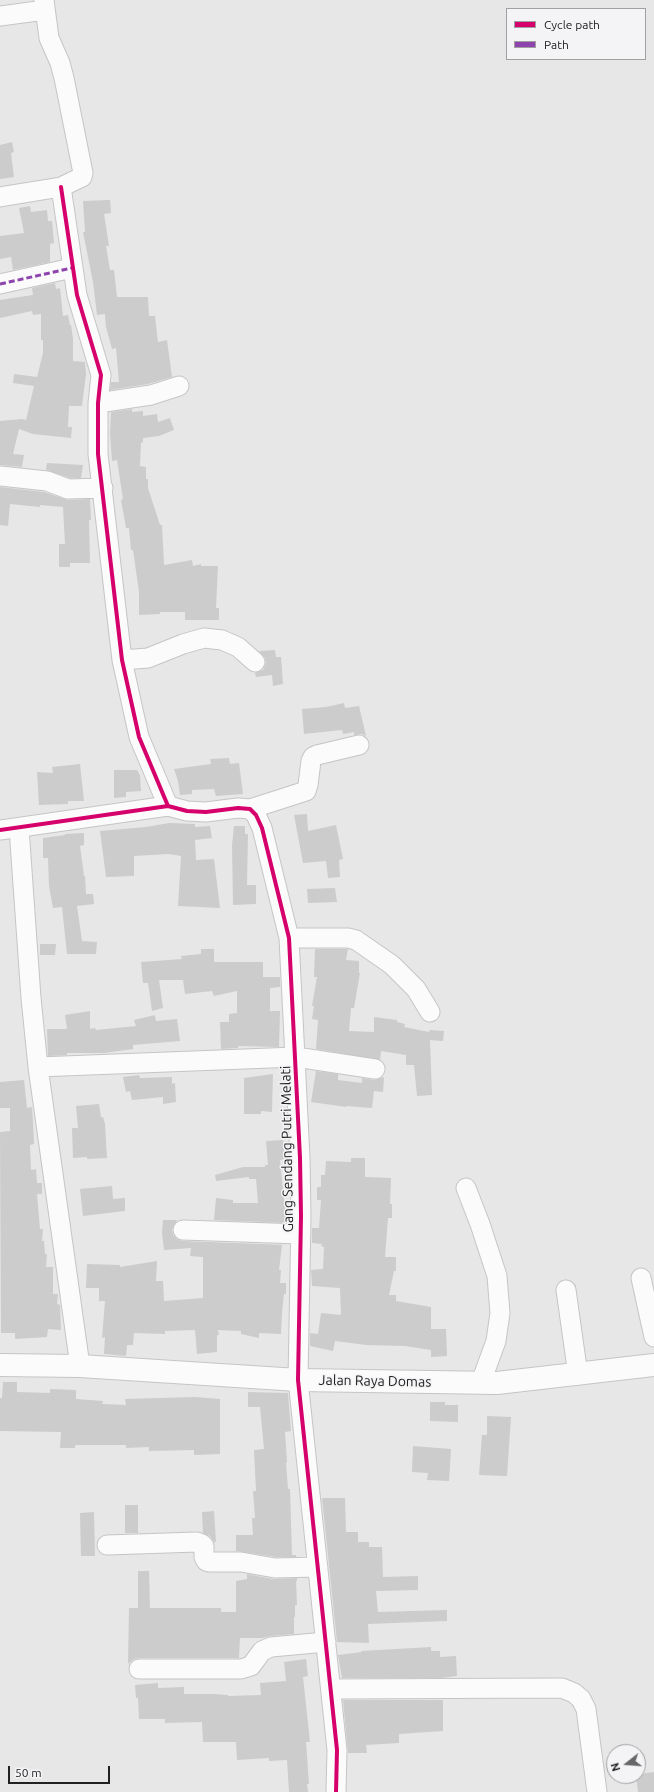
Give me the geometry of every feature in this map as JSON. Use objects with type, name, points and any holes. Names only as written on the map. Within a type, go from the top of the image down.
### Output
[{"type":"highway","name":"Jalan Raya Domas","points":[[0,1365],[80,1366],[298,1380],[481,1382],[517,1382],[654,1365]]},
{"type":"street","points":[[0,16],[44,5],[48,38],[60,63],[64,78],[82,172],[82,177],[61,187],[0,197]]},
{"type":"street","points":[[61,187],[76,295],[101,375],[98,402],[98,454],[122,660],[139,737],[168,806]]},
{"type":"street","points":[[0,284],[72,268]]},
{"type":"street","points":[[98,402],[151,395],[179,386]]},
{"type":"street","points":[[0,476],[47,481],[68,489],[103,488]]},
{"type":"street","points":[[122,660],[148,658],[183,644],[204,638],[222,640],[238,647],[255,662]]},
{"type":"street","points":[[0,830],[168,806],[187,811],[200,812],[238,808],[250,809],[306,791],[311,761],[317,754],[359,745]]},
{"type":"street","name":"Gang Sendang Putri Melati","points":[[250,809],[256,815],[262,828],[289,938],[296,1057],[301,1234],[298,1380],[337,1750],[336,1792]]},
{"type":"street","points":[[19,828],[31,998],[38,1067],[80,1366]]},
{"type":"street","points":[[289,938],[348,938],[356,940],[392,965],[416,989],[430,1012]]},
{"type":"street","points":[[38,1067],[296,1057],[375,1069]]},
{"type":"street","points":[[466,1188],[480,1224],[497,1276],[500,1313],[496,1341],[481,1382]]},
{"type":"street","points":[[182,1230],[301,1234]]},
{"type":"street","points":[[642,1278],[654,1336]]},
{"type":"street","points":[[566,1290],[578,1375]]},
{"type":"street","points":[[107,1545],[197,1542],[204,1546],[204,1557],[206,1561],[210,1562],[241,1562],[275,1568],[318,1567]]},
{"type":"street","points":[[140,1669],[241,1669],[251,1666],[262,1651],[271,1647],[326,1642]]},
{"type":"street","points":[[331,1689],[562,1688],[574,1693],[582,1699],[586,1709],[597,1792]]},
{"type":"building","points":[[12,142],[14,152],[11,153],[14,177],[0,179],[0,145]]},
{"type":"building","points":[[110,200],[111,213],[104,214],[109,246],[106,246],[110,270],[114,270],[117,297],[148,297],[149,316],[155,316],[158,342],[167,340],[172,377],[148,384],[110,390],[111,382],[119,382],[116,348],[112,349],[106,327],[105,314],[97,315],[93,282],[83,232],[85,232],[83,201]]},
{"type":"building","points":[[30,206],[31,212],[47,210],[48,221],[52,221],[54,243],[50,244],[50,262],[13,270],[11,257],[0,259],[0,236],[24,233],[19,208]]},
{"type":"building","points":[[55,283],[56,289],[60,288],[63,316],[68,315],[71,325],[73,339],[73,361],[85,362],[86,374],[82,406],[69,406],[68,427],[72,427],[71,438],[33,434],[19,429],[13,454],[24,455],[22,467],[0,465],[0,421],[26,420],[34,386],[13,383],[14,374],[37,377],[43,353],[43,340],[41,340],[41,314],[33,315],[32,311],[0,318],[0,300],[33,295],[32,288]]},
{"type":"building","points":[[132,409],[132,412],[143,411],[143,416],[157,414],[158,422],[170,418],[174,430],[159,436],[143,438],[143,442],[141,443],[140,466],[146,467],[148,488],[160,525],[162,525],[164,565],[192,560],[193,566],[201,564],[201,566],[218,566],[216,608],[219,608],[219,620],[185,620],[185,612],[160,612],[160,614],[139,615],[139,592],[133,550],[131,550],[129,528],[126,528],[121,500],[123,499],[117,460],[112,461],[110,434],[111,412]]},
{"type":"building","points":[[47,463],[83,465],[81,478],[70,478],[46,470]]},
{"type":"building","points":[[0,487],[44,492],[68,500],[90,499],[90,563],[70,563],[70,567],[59,567],[59,544],[65,544],[63,507],[40,505],[40,507],[10,504],[8,526],[0,525]]},
{"type":"building","points":[[275,650],[276,657],[281,657],[283,684],[273,686],[272,675],[256,677],[255,673],[263,670],[266,664],[265,658],[259,651]]},
{"type":"building","points":[[344,703],[345,708],[359,706],[366,736],[362,734],[354,735],[354,732],[343,734],[342,730],[304,734],[302,709],[326,707]]},
{"type":"building","points":[[229,758],[230,764],[239,763],[243,794],[216,796],[214,789],[192,790],[192,794],[180,795],[174,769],[211,764],[210,759]]},
{"type":"building","points":[[80,764],[84,801],[68,801],[68,804],[39,805],[37,772],[53,773],[52,767]]},
{"type":"building","points":[[114,770],[137,770],[140,775],[141,791],[126,792],[126,797],[114,798]]},
{"type":"building","points":[[307,814],[308,831],[336,825],[343,859],[339,860],[340,877],[328,878],[326,861],[303,863],[294,815]]},
{"type":"building","points":[[169,823],[195,824],[195,827],[210,826],[212,838],[195,840],[196,860],[214,859],[220,908],[178,906],[181,856],[169,854],[134,856],[134,876],[106,877],[100,831],[146,827]]},
{"type":"building","points":[[234,826],[245,826],[245,834],[248,834],[247,885],[256,885],[256,904],[233,905],[232,845]]},
{"type":"building","points":[[84,833],[84,845],[80,846],[85,876],[86,894],[93,894],[94,904],[77,906],[82,941],[97,942],[96,954],[67,954],[62,907],[53,908],[49,886],[48,858],[43,858],[43,838],[65,834]]},
{"type":"building","points":[[335,888],[337,902],[308,903],[307,889]]},
{"type":"building","points":[[40,944],[56,944],[55,955],[40,955]]},
{"type":"building","points":[[201,949],[214,949],[214,962],[263,962],[263,977],[280,977],[280,987],[270,988],[270,1011],[280,1011],[279,1047],[238,1046],[238,1048],[221,1049],[220,1022],[229,1022],[229,1014],[237,1013],[237,991],[214,996],[212,991],[185,994],[183,980],[159,980],[163,1008],[152,1011],[148,983],[143,983],[141,962],[182,959],[181,956],[201,954]]},
{"type":"building","points":[[315,949],[348,949],[346,960],[359,961],[360,973],[354,1008],[351,1008],[349,1031],[374,1032],[374,1017],[397,1020],[397,1022],[405,1024],[404,1027],[429,1032],[430,1030],[444,1031],[443,1041],[430,1040],[432,1095],[417,1096],[414,1065],[406,1065],[406,1055],[381,1051],[380,1060],[316,1049],[318,1020],[312,1019],[314,1006],[312,1006],[317,977],[314,977]]},
{"type":"building","points":[[90,1011],[90,1029],[95,1028],[96,1030],[136,1026],[134,1020],[155,1015],[156,1021],[177,1019],[180,1041],[133,1045],[133,1049],[104,1053],[67,1053],[67,1055],[48,1056],[47,1029],[67,1029],[65,1015]]},
{"type":"building","points":[[316,1071],[338,1074],[338,1080],[362,1083],[362,1078],[374,1080],[384,1077],[383,1092],[374,1091],[372,1108],[346,1107],[311,1102]]},
{"type":"building","points":[[273,1074],[272,1112],[261,1111],[261,1114],[244,1114],[244,1078]]},
{"type":"building","points":[[139,1075],[140,1078],[172,1077],[172,1084],[175,1083],[176,1102],[163,1104],[163,1097],[132,1100],[130,1091],[126,1092],[123,1077]]},
{"type":"building","points":[[24,1080],[27,1108],[32,1107],[34,1144],[30,1145],[31,1170],[36,1169],[37,1183],[42,1183],[42,1194],[37,1194],[40,1229],[43,1229],[42,1241],[44,1241],[45,1254],[47,1254],[46,1267],[53,1267],[53,1294],[58,1294],[57,1304],[60,1305],[61,1330],[48,1329],[47,1337],[15,1339],[15,1333],[1,1333],[0,1132],[10,1131],[10,1108],[0,1108],[0,1082]]},
{"type":"building","points":[[99,1104],[101,1117],[103,1117],[105,1124],[107,1158],[73,1158],[72,1128],[78,1128],[76,1106]]},
{"type":"building","points":[[283,1140],[285,1159],[280,1160],[284,1200],[289,1200],[288,1223],[214,1220],[216,1198],[233,1200],[233,1203],[258,1203],[256,1179],[249,1179],[249,1177],[216,1181],[215,1175],[243,1167],[265,1167],[265,1165],[268,1165],[266,1141]]},
{"type":"building","points":[[351,1158],[365,1158],[365,1177],[391,1178],[390,1204],[392,1204],[392,1218],[388,1218],[385,1257],[396,1257],[396,1271],[394,1271],[389,1295],[396,1295],[396,1301],[431,1307],[431,1329],[446,1329],[447,1356],[431,1357],[431,1350],[405,1346],[366,1345],[335,1341],[333,1351],[310,1346],[310,1333],[318,1334],[321,1313],[341,1315],[340,1288],[312,1286],[311,1270],[323,1269],[324,1247],[321,1246],[322,1244],[312,1243],[312,1228],[319,1228],[321,1200],[317,1200],[317,1187],[321,1187],[321,1175],[325,1175],[326,1161],[351,1162]]},
{"type":"building","points":[[112,1186],[113,1199],[125,1198],[125,1211],[83,1216],[80,1189]]},
{"type":"building","points":[[163,1220],[177,1220],[172,1229],[173,1235],[182,1241],[286,1245],[282,1245],[279,1270],[281,1270],[280,1283],[286,1283],[281,1334],[259,1333],[259,1338],[241,1334],[241,1331],[218,1330],[219,1335],[217,1335],[217,1352],[197,1354],[195,1330],[165,1331],[165,1334],[134,1333],[133,1345],[127,1345],[126,1356],[104,1354],[105,1337],[102,1338],[105,1301],[99,1301],[99,1288],[86,1288],[87,1264],[120,1265],[120,1267],[157,1261],[156,1281],[163,1281],[164,1301],[203,1298],[203,1257],[190,1256],[191,1248],[164,1250],[162,1233]]},
{"type":"building","points":[[3,1382],[17,1382],[17,1392],[50,1393],[50,1389],[76,1390],[76,1399],[103,1401],[102,1404],[126,1405],[125,1399],[195,1397],[220,1399],[220,1454],[194,1455],[194,1450],[149,1451],[149,1447],[126,1448],[126,1445],[75,1445],[75,1448],[60,1448],[61,1432],[0,1431],[0,1398],[2,1398]]},
{"type":"building","points":[[248,1392],[288,1393],[291,1431],[285,1432],[286,1463],[288,1489],[290,1489],[292,1555],[296,1555],[296,1557],[276,1557],[236,1551],[236,1535],[253,1535],[252,1518],[255,1518],[253,1491],[256,1491],[254,1450],[264,1449],[260,1407],[248,1407]]},
{"type":"building","points":[[430,1402],[445,1402],[445,1405],[458,1405],[458,1422],[430,1421]]},
{"type":"building","points":[[487,1416],[511,1417],[507,1476],[479,1475],[482,1435],[487,1435]]},
{"type":"building","points":[[413,1446],[451,1449],[449,1481],[427,1480],[428,1473],[412,1472]]},
{"type":"building","points":[[322,1498],[345,1498],[346,1532],[358,1532],[358,1542],[369,1542],[369,1547],[382,1547],[383,1577],[418,1576],[418,1590],[376,1591],[378,1612],[447,1610],[447,1621],[368,1624],[369,1643],[337,1642]]},
{"type":"building","points":[[125,1505],[138,1505],[138,1533],[125,1533]]},
{"type":"building","points":[[214,1511],[216,1542],[214,1542],[210,1536],[203,1533],[202,1512]]},
{"type":"building","points":[[94,1512],[95,1556],[81,1556],[80,1513]]},
{"type":"building","points":[[138,1571],[149,1571],[150,1608],[221,1608],[221,1612],[236,1612],[236,1581],[247,1579],[247,1574],[273,1579],[297,1578],[297,1605],[295,1605],[294,1634],[263,1638],[240,1638],[239,1658],[139,1658],[134,1659],[128,1664],[129,1608],[138,1608]]},
{"type":"building","points":[[431,1647],[431,1651],[440,1651],[440,1657],[456,1656],[457,1676],[441,1678],[342,1678],[338,1655],[362,1652],[361,1651]]},
{"type":"building","points":[[306,1659],[308,1676],[303,1677],[310,1742],[306,1742],[309,1784],[307,1784],[308,1792],[289,1792],[287,1760],[269,1761],[269,1758],[237,1760],[236,1742],[203,1742],[202,1722],[165,1723],[165,1719],[139,1719],[138,1698],[136,1698],[135,1685],[158,1683],[158,1688],[184,1687],[184,1694],[214,1694],[228,1696],[261,1695],[260,1683],[286,1681],[284,1662]]},
{"type":"building","points":[[343,1700],[443,1700],[443,1731],[399,1734],[399,1743],[366,1745],[367,1753],[348,1753]]},
{"type":"building","points":[[654,1772],[654,1792],[638,1792],[637,1784],[646,1784],[646,1773]]},
{"type":"marked path","points":[[0,284],[72,268]]},
{"type":"cycle path","points":[[61,187],[77,295],[101,375],[98,403],[98,454],[122,660],[139,737],[168,806]]},
{"type":"cycle path","points":[[0,830],[168,806],[187,811],[206,812],[238,808],[250,809],[256,815],[262,828],[289,938],[300,1158],[301,1216],[298,1380],[337,1750],[336,1792]]}]
